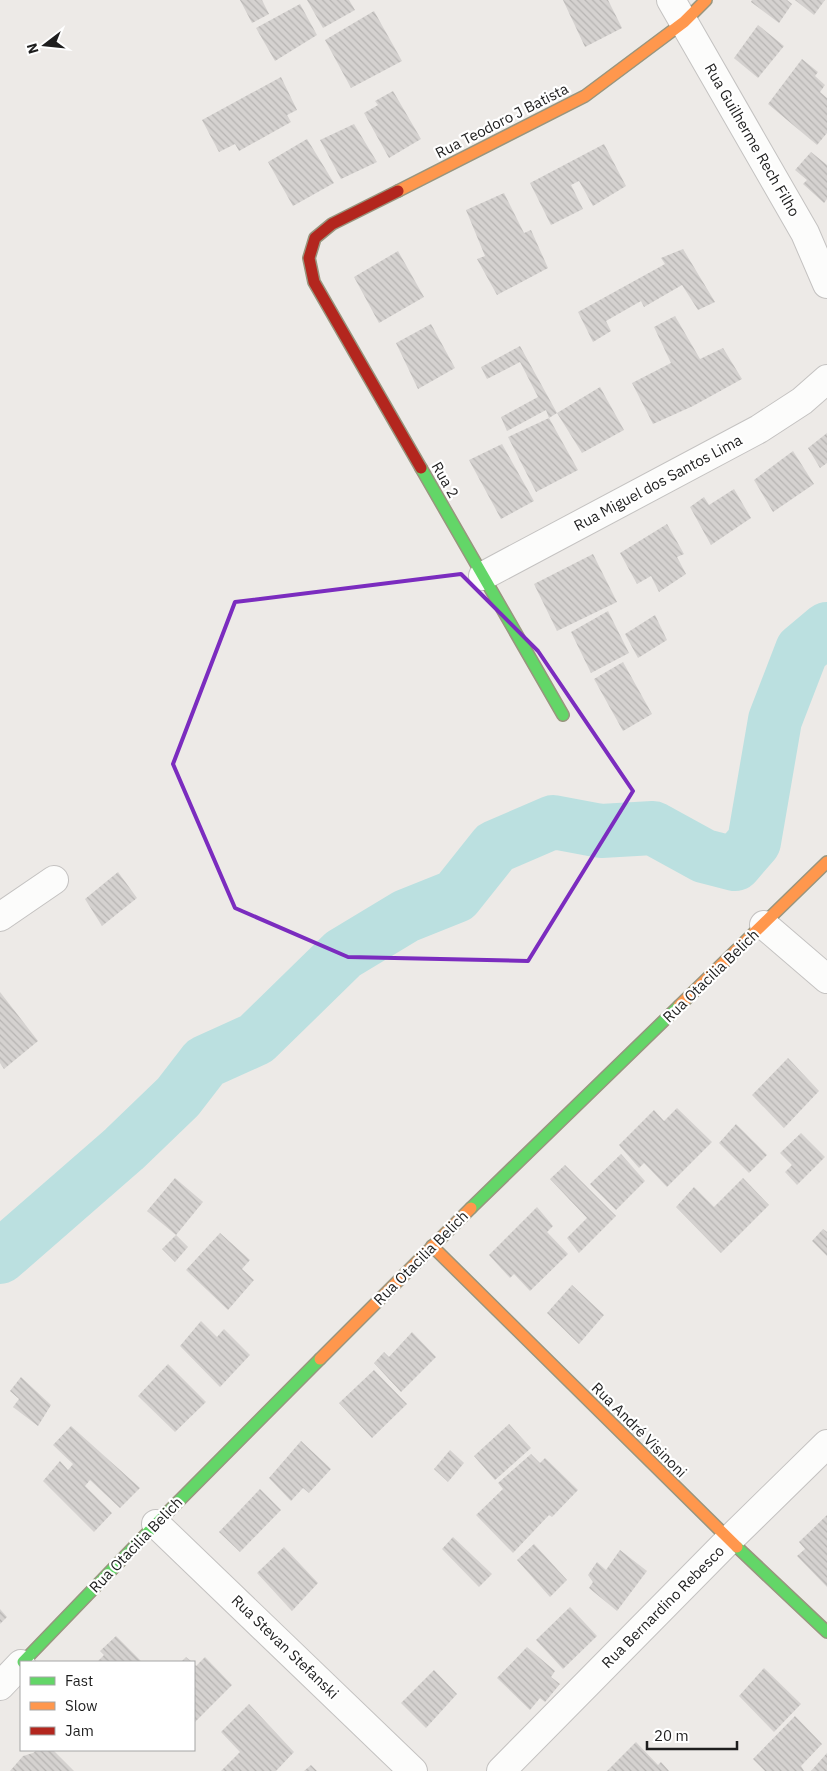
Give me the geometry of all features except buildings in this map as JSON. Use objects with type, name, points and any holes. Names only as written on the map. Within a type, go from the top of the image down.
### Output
[{"type":"street","name":"Rua Teodoro J Batista","points":[[309,258],[315,238],[332,224],[585,96],[677,11],[706,0]]},
{"type":"street","name":"Rua Guilherme Rech Filho","points":[[677,11],[806,233],[827,284]]},
{"type":"street","name":"Rua 2","points":[[309,258],[314,282],[563,715]]},
{"type":"street","name":"Rua Miguel dos Santos Lima","points":[[483,576],[759,429],[802,401],[827,380]]},
{"type":"street","name":"Rua Otacilia Belich","points":[[24,1661],[156,1524],[432,1246],[827,862]]},
{"type":"street","points":[[0,917],[54,880]]},
{"type":"street","points":[[764,925],[827,979]]},
{"type":"street","name":"Rua André Visinoni","points":[[432,1246],[729,1540],[827,1632]]},
{"type":"street","name":"Rua Bernardino Rebesco","points":[[501,1771],[729,1540],[827,1444]]},
{"type":"street","name":"Rua Stevan Stefanski","points":[[156,1524],[413,1771]]},
{"type":"street","name":"Rua Otacilia Belich","points":[[0,1686],[20,1665]]},
{"type":"highlighted area","points":[[461,574],[538,651],[633,791],[528,961],[348,957],[235,908],[173,764],[235,602]]},
{"type":"waterway","points":[[0,1257],[124,1149],[178,1097],[205,1062],[256,1039],[343,954],[406,916],[456,896],[495,847],[553,822],[601,831],[653,828],[704,856],[735,864],[754,842],[775,720],[802,650],[827,629]]},
{"type":"traffic: fast","points":[[421,468],[563,715]]},
{"type":"traffic: fast","points":[[471,1208],[679,1006]]},
{"type":"traffic: fast","points":[[24,1661],[156,1524],[320,1359]]},
{"type":"traffic: fast","points":[[737,1547],[827,1632]]},
{"type":"traffic: slow","points":[[398,191],[585,96],[684,22],[706,0]]},
{"type":"traffic: slow","points":[[679,1006],[827,862]]},
{"type":"traffic: slow","points":[[320,1359],[471,1208]]},
{"type":"traffic: slow","points":[[432,1246],[737,1547]]},
{"type":"traffic: jam","points":[[398,191],[332,224],[315,238],[309,258],[314,282],[421,468]]}]
